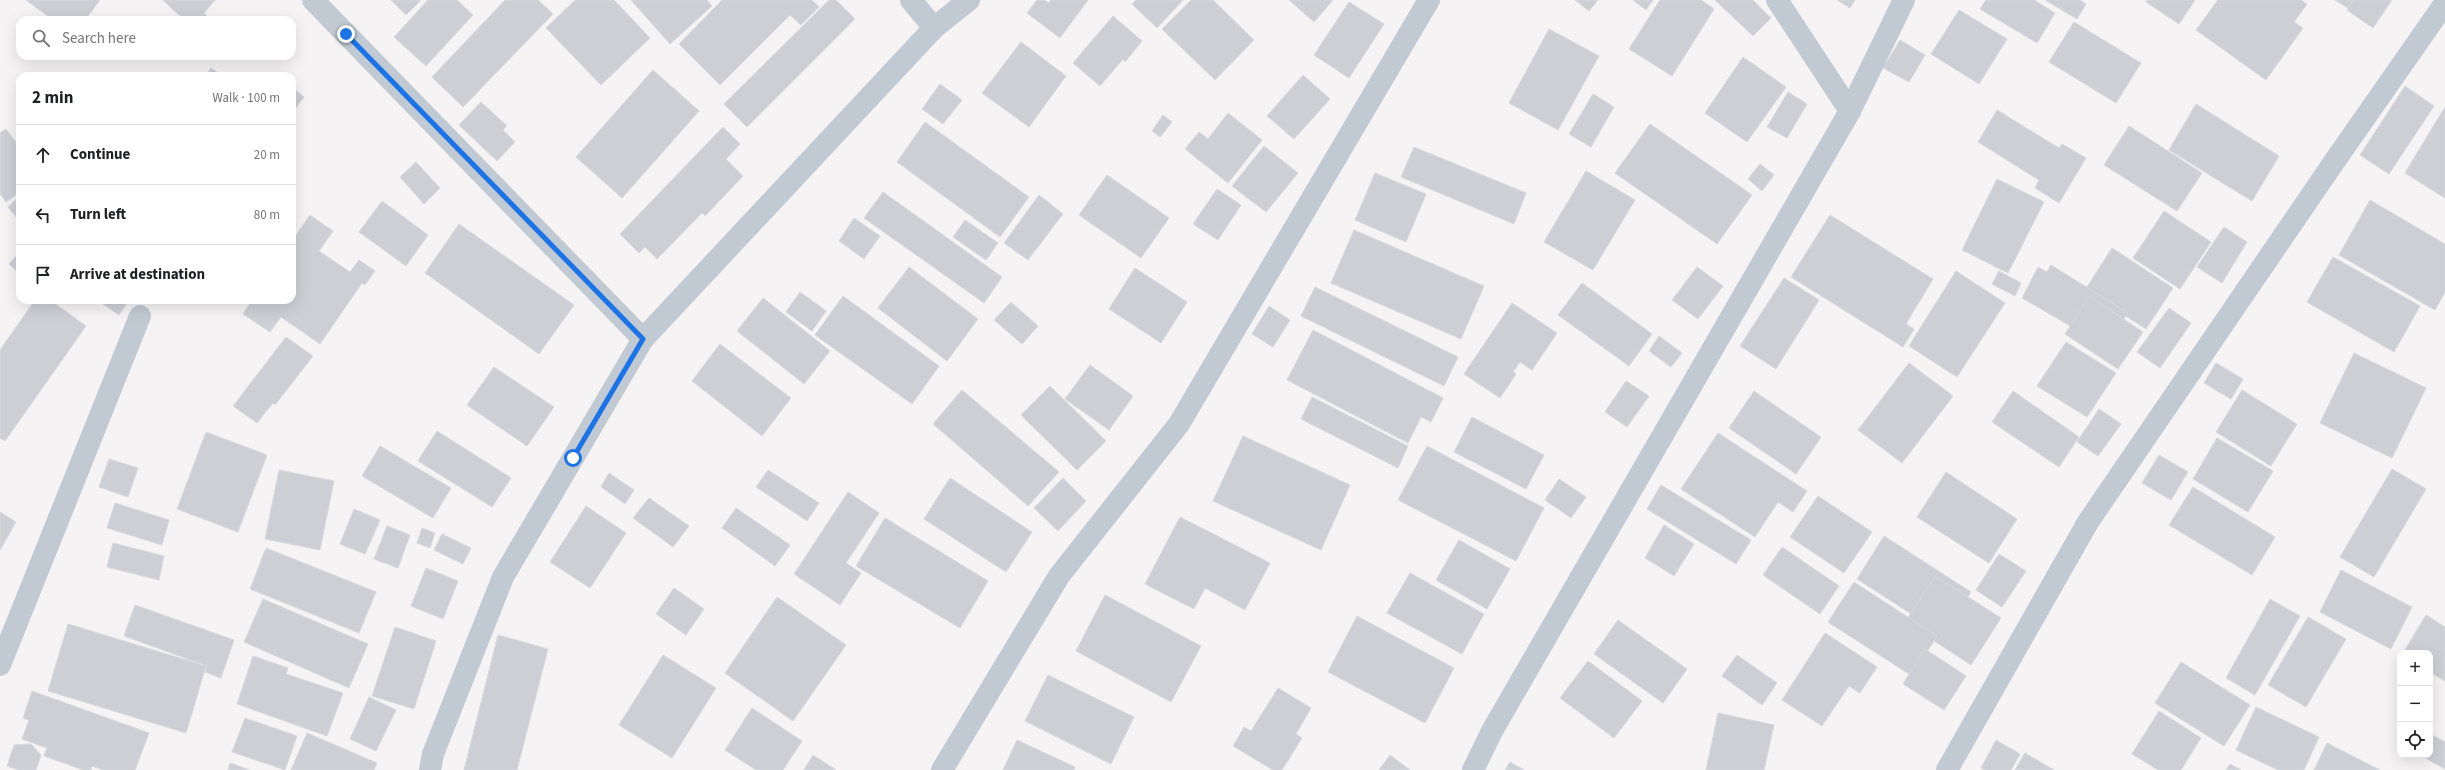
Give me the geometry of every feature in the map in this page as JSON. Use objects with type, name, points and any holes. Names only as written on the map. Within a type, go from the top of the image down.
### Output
[{"type":"street","points":[[313,0],[643,339]]},
{"type":"street","points":[[911,0],[934,28]]},
{"type":"street","points":[[430,770],[433,754],[503,577],[643,339],[934,28],[970,0]]},
{"type":"street","points":[[942,770],[1059,576],[1178,424],[1429,0]]},
{"type":"street","points":[[1777,0],[1850,110]]},
{"type":"street","points":[[1473,770],[1492,731],[1850,110],[1904,0]]},
{"type":"street","points":[[1947,770],[2088,522],[2329,168],[2445,3]]},
{"type":"street","points":[[0,665],[140,316]]},
{"type":"building","points":[[26,0],[100,0],[88,16],[48,16]]},
{"type":"building","points":[[163,0],[215,0],[204,13],[207,16],[180,16]]},
{"type":"building","points":[[391,0],[421,0],[406,15]]},
{"type":"building","points":[[428,0],[457,0],[473,15],[426,66],[394,37]]},
{"type":"building","points":[[505,0],[538,0],[553,14],[463,107],[432,77]]},
{"type":"building","points":[[575,0],[614,0],[650,38],[601,85],[546,28]]},
{"type":"building","points":[[631,0],[707,0],[712,6],[670,44]]},
{"type":"building","points":[[722,0],[812,0],[819,7],[801,25],[790,15],[720,85],[679,44]]},
{"type":"building","points":[[829,0],[836,0],[855,19],[747,127],[724,104]]},
{"type":"building","points":[[1037,0],[1044,0],[1049,3],[1051,0],[1088,0],[1060,38],[1027,13]]},
{"type":"building","points":[[1136,0],[1183,0],[1157,28],[1132,4]]},
{"type":"building","points":[[1191,0],[1213,0],[1254,40],[1215,80],[1162,29]]},
{"type":"building","points":[[1289,0],[1333,0],[1314,22]]},
{"type":"building","points":[[1575,0],[1598,0],[1589,11]]},
{"type":"building","points":[[1633,0],[1653,0],[1646,10]]},
{"type":"building","points":[[1660,0],[1701,0],[1714,9],[1672,76],[1629,49]]},
{"type":"building","points":[[1715,0],[1753,0],[1771,18],[1753,36]]},
{"type":"building","points":[[1837,0],[1855,0],[1850,8]]},
{"type":"building","points":[[1986,0],[2034,0],[2055,13],[2037,43],[1980,9]]},
{"type":"building","points":[[2045,0],[2080,0],[2086,4],[2077,19]]},
{"type":"building","points":[[2147,0],[2195,0],[2179,24],[2146,2]]},
{"type":"building","points":[[2218,0],[2301,0],[2307,4],[2294,22],[2303,28],[2266,80],[2196,30]]},
{"type":"building","points":[[2335,0],[2368,0],[2359,15]]},
{"type":"building","points":[[2353,0],[2392,0],[2373,28],[2347,10]]},
{"type":"building","points":[[1349,2],[1384,24],[1349,78],[1314,55]]},
{"type":"building","points":[[1959,10],[2007,39],[1979,84],[1931,54]]},
{"type":"building","points":[[1113,16],[1142,41],[1125,62],[1123,59],[1100,86],[1073,63]]},
{"type":"building","points":[[2074,22],[2141,63],[2116,103],[2049,62]]},
{"type":"building","points":[[1549,29],[1599,56],[1558,130],[1509,103]]},
{"type":"building","points":[[1900,40],[1925,55],[1909,82],[1883,68]]},
{"type":"building","points":[[1021,42],[1066,76],[1029,127],[982,93]]},
{"type":"building","points":[[1743,57],[1786,87],[1747,142],[1705,113]]},
{"type":"building","points":[[211,68],[217,72],[208,72]]},
{"type":"building","points":[[653,70],[699,111],[622,198],[576,157]]},
{"type":"building","points":[[1303,75],[1330,99],[1294,139],[1267,116]]},
{"type":"building","points":[[940,84],[962,100],[943,124],[922,109]]},
{"type":"building","points":[[2405,86],[2434,106],[2389,174],[2360,155]]},
{"type":"building","points":[[296,90],[304,97],[296,108]]},
{"type":"building","points":[[1788,92],[1807,104],[1787,138],[1767,127]]},
{"type":"building","points":[[1593,94],[1614,107],[1591,147],[1569,134]]},
{"type":"building","points":[[481,102],[507,126],[503,130],[515,142],[497,161],[459,125]]},
{"type":"building","points":[[2196,104],[2279,156],[2252,201],[2169,150]]},
{"type":"building","points":[[2445,107],[2445,198],[2405,173]]},
{"type":"building","points":[[1997,110],[2059,148],[2062,144],[2086,158],[2059,203],[2035,188],[2039,180],[1978,142]]},
{"type":"building","points":[[1228,113],[1262,140],[1228,183],[1185,149],[1199,132],[1208,139]]},
{"type":"building","points":[[1163,115],[1172,122],[1160,137],[1152,131]]},
{"type":"building","points":[[925,122],[1029,197],[1000,237],[897,162]]},
{"type":"building","points":[[1650,124],[1752,195],[1717,244],[1615,173]]},
{"type":"building","points":[[2129,126],[2202,173],[2177,211],[2104,165]]},
{"type":"building","points":[[723,127],[740,144],[726,159],[743,176],[705,216],[702,213],[657,259],[645,247],[639,253],[620,234]]},
{"type":"building","points":[[6,129],[16,143],[16,195],[6,202],[0,194],[0,133]]},
{"type":"building","points":[[1264,146],[1298,173],[1266,212],[1232,186]]},
{"type":"building","points":[[1414,147],[1526,193],[1514,224],[1401,177]]},
{"type":"building","points":[[416,162],[440,188],[424,204],[400,177]]},
{"type":"building","points":[[1760,164],[1774,175],[1762,191],[1748,179]]},
{"type":"building","points":[[1586,171],[1635,200],[1593,270],[1544,242]]},
{"type":"building","points":[[1375,173],[1426,194],[1406,242],[1355,220]]},
{"type":"building","points":[[1107,175],[1169,218],[1141,258],[1079,215]]},
{"type":"building","points":[[1997,179],[2044,202],[2008,273],[1962,250]]},
{"type":"building","points":[[1217,189],[1241,205],[1218,240],[1193,224]]},
{"type":"building","points":[[883,192],[1002,277],[984,303],[864,218]]},
{"type":"building","points":[[1039,195],[1063,214],[1028,260],[1004,243]]},
{"type":"building","points":[[16,200],[16,217],[8,207]]},
{"type":"building","points":[[2370,200],[2445,244],[2445,292],[2435,310],[2339,255]]},
{"type":"building","points":[[382,201],[428,235],[406,266],[359,232]]},
{"type":"building","points":[[2164,211],[2211,242],[2180,289],[2133,258]]},
{"type":"building","points":[[310,215],[333,231],[319,251],[350,272],[359,260],[375,271],[365,285],[362,283],[320,344],[281,317],[270,332],[243,314],[249,304],[296,304],[296,235]]},
{"type":"building","points":[[1830,215],[1933,279],[1906,324],[1914,329],[1903,347],[1791,277]]},
{"type":"building","points":[[854,218],[880,236],[864,259],[839,241]]},
{"type":"building","points":[[965,220],[998,243],[986,260],[953,237]]},
{"type":"building","points":[[459,224],[574,305],[539,354],[425,273]]},
{"type":"building","points":[[2224,227],[2247,242],[2222,283],[2197,267]]},
{"type":"building","points":[[1354,230],[1484,286],[1461,339],[1331,283]]},
{"type":"building","points":[[2112,248],[2173,288],[2146,329],[2085,290]]},
{"type":"building","points":[[16,256],[16,270],[9,264]]},
{"type":"building","points":[[2333,257],[2420,306],[2394,352],[2307,302]]},
{"type":"building","points":[[2051,265],[2128,313],[2105,346],[2022,298],[2038,267],[2047,272]]},
{"type":"building","points":[[909,267],[978,319],[947,361],[878,308]]},
{"type":"building","points":[[1697,267],[1723,286],[1698,319],[1672,300]]},
{"type":"building","points":[[1135,268],[1187,302],[1161,343],[1109,309]]},
{"type":"building","points":[[1956,271],[2005,303],[1957,377],[1909,346]]},
{"type":"building","points":[[1999,271],[2021,283],[2015,296],[1992,284]]},
{"type":"building","points":[[1784,278],[1819,300],[1776,369],[1740,346]]},
{"type":"building","points":[[1582,283],[1652,334],[1629,366],[1558,315]]},
{"type":"building","points":[[1315,287],[1458,357],[1444,386],[1301,316]]},
{"type":"building","points":[[800,292],[826,311],[812,331],[786,312]]},
{"type":"building","points":[[843,296],[939,366],[912,404],[815,335]]},
{"type":"building","points":[[2089,296],[2143,332],[2118,369],[2065,334]]},
{"type":"building","points":[[763,298],[830,351],[804,384],[737,331]]},
{"type":"building","points":[[1011,302],[1038,326],[1022,344],[994,320]]},
{"type":"building","points":[[1512,303],[1557,333],[1532,370],[1520,362],[1513,372],[1516,374],[1500,398],[1464,374]]},
{"type":"building","points":[[32,304],[56,304],[86,326],[5,441],[0,438],[0,350]]},
{"type":"building","points":[[103,304],[126,304],[119,315]]},
{"type":"building","points":[[1269,306],[1290,320],[1273,347],[1252,334]]},
{"type":"building","points":[[2169,308],[2191,323],[2160,368],[2137,352]]},
{"type":"building","points":[[1313,330],[1443,398],[1431,422],[1421,417],[1408,443],[1287,380]]},
{"type":"building","points":[[1659,336],[1682,353],[1671,367],[1649,351]]},
{"type":"building","points":[[286,337],[313,356],[275,405],[273,403],[257,423],[233,406]]},
{"type":"building","points":[[2066,342],[2116,373],[2087,417],[2037,386]]},
{"type":"building","points":[[720,344],[791,398],[762,436],[692,381]]},
{"type":"building","points":[[2354,353],[2426,388],[2392,458],[2320,423]]},
{"type":"building","points":[[1909,363],[1953,396],[1902,463],[1858,430]]},
{"type":"building","points":[[2216,363],[2243,379],[2231,399],[2204,383]]},
{"type":"building","points":[[1090,365],[1133,396],[1109,430],[1065,399]]},
{"type":"building","points":[[494,367],[554,407],[527,446],[467,405]]},
{"type":"building","points":[[1626,381],[1649,396],[1627,427],[1605,412]]},
{"type":"building","points":[[1050,386],[1106,441],[1077,470],[1021,415]]},
{"type":"building","points":[[962,390],[1059,472],[1028,506],[933,424]]},
{"type":"building","points":[[2242,390],[2297,424],[2271,466],[2216,432]]},
{"type":"building","points":[[1754,391],[1821,437],[1796,474],[1729,428]]},
{"type":"building","points":[[2013,391],[2079,437],[2059,467],[1992,422]]},
{"type":"building","points":[[1312,397],[1408,446],[1398,468],[1301,419]]},
{"type":"building","points":[[2099,409],[2121,424],[2098,456],[2077,442]]},
{"type":"building","points":[[1472,417],[1544,455],[1526,489],[1454,452]]},
{"type":"building","points":[[437,431],[511,478],[492,507],[418,461]]},
{"type":"building","points":[[206,432],[267,455],[238,532],[177,509]]},
{"type":"building","points":[[1718,433],[1807,491],[1793,512],[1778,502],[1755,537],[1681,489]]},
{"type":"building","points":[[1243,436],[1350,485],[1321,550],[1213,501]]},
{"type":"building","points":[[2217,438],[2273,471],[2248,512],[2193,479]]},
{"type":"building","points":[[380,446],[451,488],[433,518],[362,476]]},
{"type":"building","points":[[1427,446],[1544,508],[1516,561],[1398,500]]},
{"type":"building","points":[[2159,455],[2188,472],[2171,500],[2142,483]]},
{"type":"building","points":[[109,459],[138,468],[128,497],[99,487]]},
{"type":"building","points":[[2392,469],[2426,489],[2374,577],[2340,557]]},
{"type":"building","points":[[279,470],[334,481],[320,550],[265,539]]},
{"type":"building","points":[[768,470],[819,503],[807,521],[756,487]]},
{"type":"building","points":[[1946,472],[2017,519],[1989,563],[1917,517]]},
{"type":"building","points":[[609,473],[634,490],[625,504],[601,487]]},
{"type":"building","points":[[950,478],[1032,532],[1006,572],[924,519]]},
{"type":"building","points":[[1063,478],[1086,501],[1058,531],[1034,508]]},
{"type":"building","points":[[1559,479],[1586,497],[1571,518],[1545,500]]},
{"type":"building","points":[[1661,485],[1751,540],[1736,564],[1647,509]]},
{"type":"building","points":[[2193,487],[2275,537],[2252,575],[2169,525]]},
{"type":"building","points":[[848,492],[879,513],[846,563],[861,573],[840,605],[794,574]]},
{"type":"building","points":[[1818,496],[1872,532],[1844,573],[1790,537]]},
{"type":"building","points":[[649,498],[689,526],[673,547],[633,518]]},
{"type":"building","points":[[115,503],[169,520],[162,545],[107,528]]},
{"type":"building","points":[[586,506],[626,533],[590,588],[550,562]]},
{"type":"building","points":[[736,508],[790,545],[775,566],[722,528]]},
{"type":"building","points":[[354,509],[380,520],[365,554],[340,544]]},
{"type":"building","points":[[0,512],[16,522],[0,550]]},
{"type":"building","points":[[1180,517],[1270,563],[1245,610],[1205,588],[1194,609],[1145,584]]},
{"type":"building","points":[[885,518],[988,581],[960,628],[856,566]]},
{"type":"building","points":[[1664,525],[1694,544],[1674,576],[1645,558]]},
{"type":"building","points":[[387,526],[410,535],[398,568],[374,559]]},
{"type":"building","points":[[422,528],[435,533],[430,548],[417,543]]},
{"type":"building","points":[[442,534],[471,548],[463,564],[434,550]]},
{"type":"building","points":[[1884,536],[1971,592],[1944,635],[1857,579]]},
{"type":"building","points":[[1459,540],[1510,569],[1487,609],[1436,580]]},
{"type":"building","points":[[113,543],[164,556],[159,580],[107,567]]},
{"type":"building","points":[[1782,547],[1839,586],[1820,614],[1763,575]]},
{"type":"building","points":[[266,548],[376,592],[359,633],[250,589]]},
{"type":"building","points":[[1999,554],[2026,571],[2002,607],[1976,590]]},
{"type":"building","points":[[426,568],[458,581],[443,619],[411,606]]},
{"type":"building","points":[[2341,570],[2412,607],[2391,649],[2320,612]]},
{"type":"building","points":[[1410,573],[1484,614],[1462,654],[1387,613]]},
{"type":"building","points":[[1935,576],[2001,618],[1971,665],[1905,622]]},
{"type":"building","points":[[1854,582],[1937,636],[1912,676],[1828,622]]},
{"type":"building","points":[[674,588],[704,609],[686,635],[656,614]]},
{"type":"building","points":[[1105,595],[1201,646],[1171,702],[1076,651]]},
{"type":"building","points":[[777,597],[846,645],[793,721],[725,673]]},
{"type":"building","points":[[263,599],[368,644],[349,688],[244,642]]},
{"type":"building","points":[[2270,599],[2300,616],[2255,695],[2226,678]]},
{"type":"building","points":[[135,605],[234,640],[221,678],[205,672],[207,666],[124,636]]},
{"type":"building","points":[[2426,615],[2445,627],[2445,681],[2433,674],[2433,650],[2405,650]]},
{"type":"building","points":[[1357,616],[1454,668],[1425,723],[1328,672]]},
{"type":"building","points":[[2308,617],[2346,639],[2306,707],[2268,685]]},
{"type":"building","points":[[1618,620],[1687,669],[1663,703],[1594,654]]},
{"type":"building","points":[[68,624],[206,666],[186,733],[48,691]]},
{"type":"building","points":[[395,627],[436,641],[414,709],[372,696]]},
{"type":"building","points":[[1825,633],[1877,667],[1860,693],[1849,686],[1822,726],[1782,700]]},
{"type":"building","points":[[498,635],[548,649],[517,770],[464,770]]},
{"type":"building","points":[[1925,649],[1966,676],[1944,710],[1903,684]]},
{"type":"building","points":[[663,655],[716,688],[672,758],[619,725]]},
{"type":"building","points":[[1737,655],[1777,683],[1762,705],[1722,676]]},
{"type":"building","points":[[253,656],[288,668],[286,674],[343,693],[327,736],[237,704]]},
{"type":"building","points":[[1588,661],[1642,701],[1614,738],[1560,698]]},
{"type":"building","points":[[2181,662],[2250,705],[2224,746],[2155,703]]},
{"type":"building","points":[[1048,675],[1134,717],[1111,764],[1025,721]]},
{"type":"building","points":[[1278,688],[1311,708],[1296,734],[1302,738],[1282,770],[1273,770],[1233,746],[1244,727],[1251,731]]},
{"type":"building","points":[[32,691],[149,733],[135,770],[103,770],[92,766],[91,770],[83,770],[44,756],[47,748],[22,739],[29,720],[23,718]]},
{"type":"building","points":[[369,697],[396,710],[376,751],[350,739]]},
{"type":"building","points":[[2256,707],[2319,737],[2304,770],[2278,770],[2236,750]]},
{"type":"building","points":[[752,708],[802,741],[783,770],[756,770],[725,750]]},
{"type":"building","points":[[2159,711],[2201,738],[2181,770],[2158,770],[2132,754]]},
{"type":"building","points":[[1718,713],[1774,725],[1764,770],[1706,770]]},
{"type":"building","points":[[245,718],[297,736],[285,770],[232,752]]},
{"type":"building","points":[[307,733],[377,763],[374,770],[291,770]]},
{"type":"building","points":[[2433,736],[2445,742],[2445,769],[2425,758],[2433,758]]},
{"type":"building","points":[[1017,740],[1075,767],[1074,770],[1003,770]]},
{"type":"building","points":[[1996,740],[2020,754],[2011,770],[1985,770],[1981,768]]},
{"type":"building","points":[[2327,743],[2380,770],[2314,770]]},
{"type":"building","points":[[31,744],[41,755],[36,770],[19,770],[7,766],[14,745]]},
{"type":"building","points":[[2025,753],[2054,770],[2015,770]]},
{"type":"building","points":[[813,755],[836,770],[804,770]]},
{"type":"building","points":[[1390,755],[1410,770],[1379,770]]},
{"type":"building","points":[[1510,762],[1524,770],[1505,770]]},
{"type":"building","points":[[230,763],[250,770],[228,770]]},
{"type":"building","points":[[2230,764],[2241,770],[2226,770]]},
{"type":"route","points":[[346,34],[643,339],[573,458]]}]
